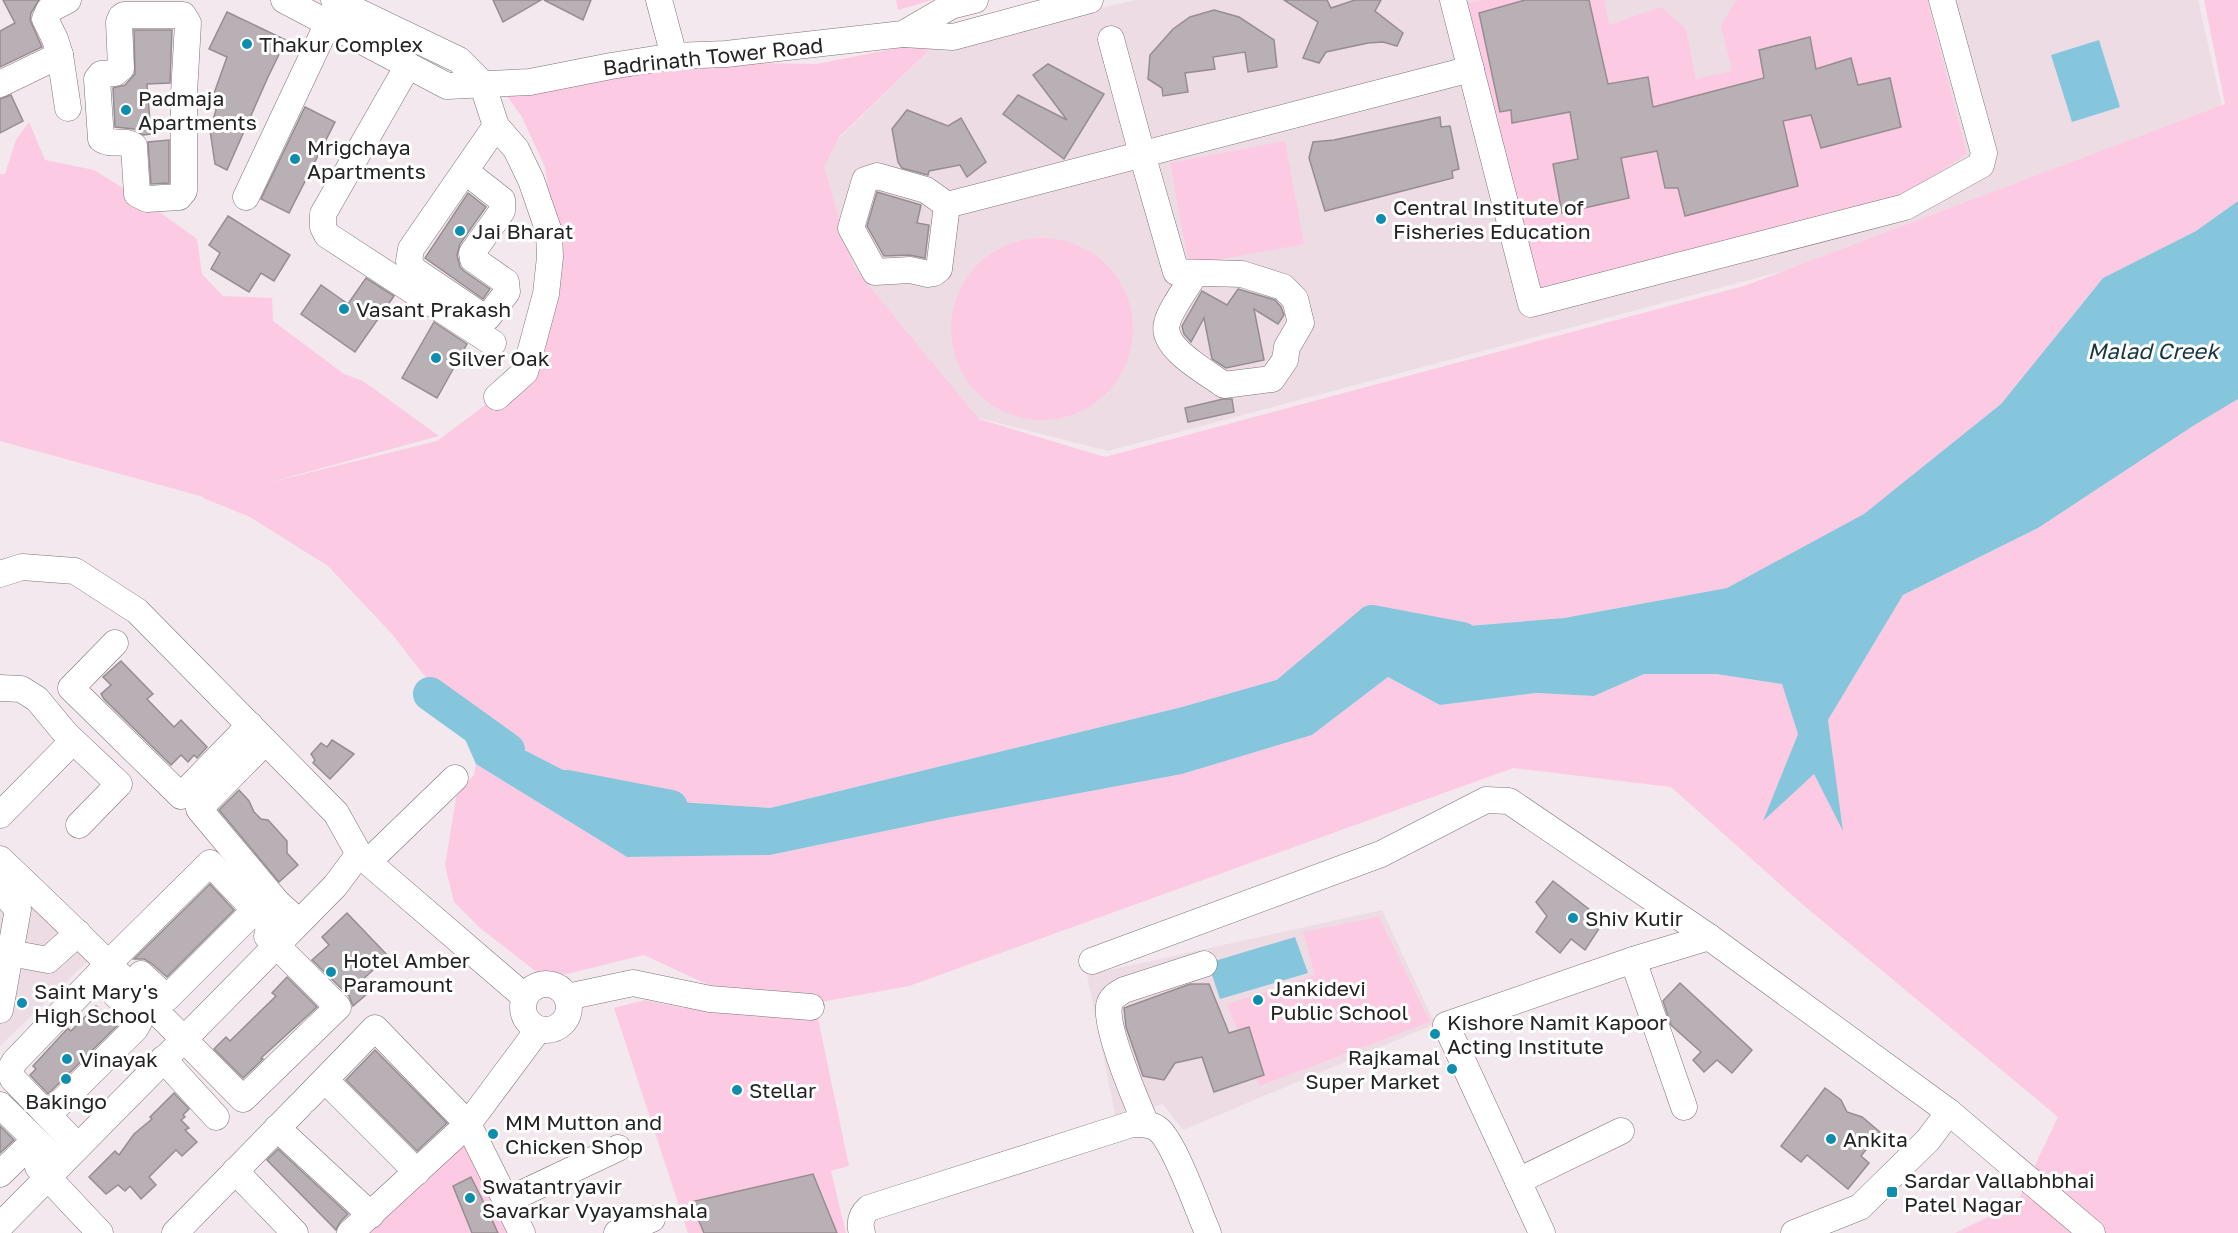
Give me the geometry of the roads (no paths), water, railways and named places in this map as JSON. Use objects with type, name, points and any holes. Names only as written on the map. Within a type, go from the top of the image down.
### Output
[{"type":"street","points":[[68,0],[50,10],[45,19],[60,55],[68,108]]},
{"type":"street","name":"Badrinath Tower Road","points":[[284,0],[331,11],[406,65],[447,86],[530,82],[674,56],[726,54],[903,34],[951,6],[975,0]]},
{"type":"street","points":[[659,0],[674,56]]},
{"type":"street","points":[[903,34],[953,37],[1090,0]]},
{"type":"street","points":[[1453,0],[1531,304],[1905,207],[1981,165],[1984,153],[1942,0]]},
{"type":"street","points":[[125,8],[183,15],[188,23],[184,94],[184,191],[179,197],[147,199],[136,194],[134,146],[129,143],[110,143],[100,139],[97,79],[101,74],[115,73],[121,68],[119,22],[125,8]]},
{"type":"street","points":[[246,197],[331,11],[459,60],[482,83],[496,126],[516,149],[531,180],[549,232],[550,256],[546,294],[525,372],[497,397]]},
{"type":"street","points":[[1111,39],[1176,272],[1242,274],[1283,287],[1295,299],[1301,322],[1287,347],[1285,360],[1272,379],[1224,385],[1172,347],[1166,336],[1167,323],[1195,274]]},
{"type":"street","points":[[0,84],[60,55]]},
{"type":"street","points":[[406,65],[402,76],[323,214],[323,227],[327,235],[494,343]]},
{"type":"street","points":[[947,206],[1471,69]]},
{"type":"street","points":[[465,171],[502,200],[503,204],[502,211],[472,253],[473,259],[506,282],[507,292],[488,316],[482,316],[414,270],[410,261],[411,249],[496,126]]},
{"type":"street","points":[[0,574],[22,567],[75,571],[136,610],[336,813],[363,858],[525,997]]},
{"type":"street","points":[[115,643],[72,687],[181,796],[257,733]]},
{"type":"street","points":[[0,688],[21,689],[37,699],[73,741],[119,784],[79,825]]},
{"type":"street","points":[[257,733],[200,809],[277,902],[277,931]]},
{"type":"street","points":[[0,815],[73,741]]},
{"type":"street","points":[[277,931],[340,881],[455,778]]},
{"type":"street","points":[[1092,961],[1381,854],[1486,800],[1509,801],[1709,937],[1949,1112],[2092,1233]]},
{"type":"street","points":[[0,1205],[68,1136],[178,1035],[333,870],[363,858]]},
{"type":"street","points":[[0,859],[18,909],[0,1010]]},
{"type":"street","points":[[12,891],[78,933],[109,965],[178,1035],[243,1099],[338,1007],[277,931],[254,911],[210,863],[109,965],[15,1061],[9,1071],[13,1079],[68,1136]]},
{"type":"street","points":[[109,965],[167,998],[254,911]]},
{"type":"street","points":[[10,953],[48,960],[78,933]]},
{"type":"street","points":[[1542,1233],[1446,1025],[1633,960],[1709,937]]},
{"type":"street","points":[[1633,960],[1684,1107]]},
{"type":"street","points":[[1146,1124],[1110,1024],[1108,1006],[1114,995],[1124,990],[1204,964]]},
{"type":"street","points":[[48,1115],[135,1029],[139,1022],[109,965]]},
{"type":"street","points":[[567,997],[633,983],[711,999],[811,1007]]},
{"type":"street","points":[[543,984],[559,988],[567,997],[569,1013],[564,1023],[549,1031],[538,1030],[525,1018],[523,1008],[525,997],[532,988],[543,984]]},
{"type":"street","points":[[187,1229],[235,1171],[375,1028],[468,1124],[522,1233]]},
{"type":"street","points":[[351,1233],[468,1124],[538,1030]]},
{"type":"street","points":[[0,1226],[43,1160],[163,1059],[178,1035]]},
{"type":"street","points":[[163,1059],[216,1117]]},
{"type":"street","points":[[325,1080],[417,1172]]},
{"type":"street","points":[[0,1105],[100,1233]]},
{"type":"street","points":[[1794,1233],[1860,1207],[1928,1140],[1949,1112]]},
{"type":"street","points":[[862,1233],[861,1220],[869,1208],[1132,1124],[1146,1124],[1158,1129],[1169,1142],[1208,1233]]},
{"type":"street","points":[[278,1128],[371,1215]]},
{"type":"street","points":[[1518,1181],[1621,1131]]},
{"type":"street","points":[[506,1201],[618,1148]]},
{"type":"street","points":[[0,1174],[43,1160]]},
{"type":"street","points":[[235,1171],[295,1233]]},
{"type":"street","points":[[617,1233],[652,1219]]},
{"type":"water","points":[[2099,40],[2120,107],[2072,122],[2051,55]]},
{"type":"water","name":"Malad Creek","points":[[2238,201],[2238,399],[2038,528],[1903,595],[1828,720],[1843,831],[1814,774],[1763,821],[1798,734],[1782,684],[1716,674],[1644,674],[1594,696],[1536,693],[1440,705],[1388,677],[1312,735],[1182,774],[952,817],[770,855],[627,857],[476,764],[454,714],[618,798],[770,808],[1182,707],[1297,674],[1395,632],[1564,618],[1727,588],[1864,514],[2001,404],[2103,278],[2196,231]]},
{"type":"water","points":[[1295,937],[1308,973],[1220,999],[1208,963]]},
{"type":"waterway","points":[[1290,691],[1372,622],[1462,639]]},
{"type":"waterway","points":[[430,694],[508,750]]},
{"type":"waterway","points":[[567,787],[671,807]]},
{"type":"place","name":"Thakur Complex","points":[[247,44]]},
{"type":"place","name":"Padmaja Apartments","points":[[126,110]]},
{"type":"place","name":"Mrigchaya Apartments","points":[[295,159]]},
{"type":"place","name":"Central Institute of Fisheries Education","points":[[1381,219]]},
{"type":"place","name":"Jai Bharat","points":[[460,231]]},
{"type":"place","name":"Vasant Prakash","points":[[344,309]]},
{"type":"place","name":"Silver Oak","points":[[436,358]]},
{"type":"place","name":"Shiv Kutir","points":[[1573,918]]},
{"type":"place","name":"Hotel Amber Paramount","points":[[331,972]]},
{"type":"place","name":"Jankidevi Public School","points":[[1258,1000]]},
{"type":"place","name":"Saint Mary's High School","points":[[22,1003]]},
{"type":"place","name":"Kishore Namit Kapoor Acting Institute","points":[[1435,1034]]},
{"type":"place","name":"Vinayak","points":[[67,1059]]},
{"type":"place","name":"Rajkamal Super Market","points":[[1452,1069]]},
{"type":"place","name":"Bakingo","points":[[66,1079]]},
{"type":"place","name":"Stellar","points":[[737,1090]]},
{"type":"place","name":"MM Mutton and Chicken Shop","points":[[493,1134]]},
{"type":"place","name":"Ankita","points":[[1831,1139]]},
{"type":"place","name":"Sardar Vallabhbhai Patel Nagar","points":[[1892,1192]]},
{"type":"place","name":"Swatantryavir Savarkar Vyayamshala","points":[[470,1198]]}]
